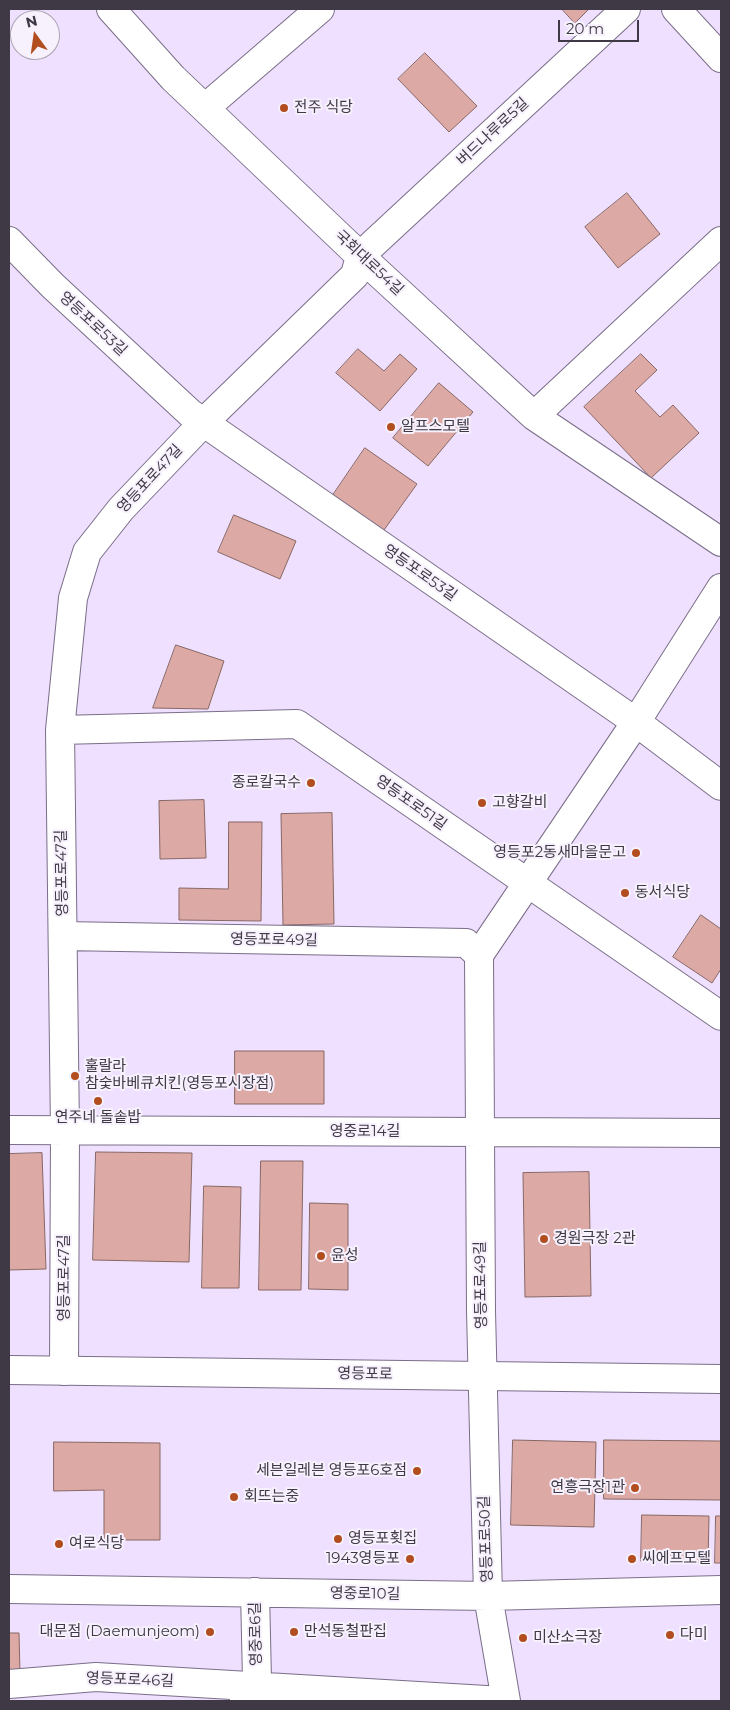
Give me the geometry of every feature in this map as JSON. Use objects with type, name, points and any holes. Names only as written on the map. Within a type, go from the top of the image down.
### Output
[{"type":"street","name":"국회대로54길","points":[[111,9],[173,78],[360,256],[534,416],[721,542]]},
{"type":"street","points":[[205,108],[320,9]]},
{"type":"street","name":"버드나루로5길","points":[[360,256],[626,9]]},
{"type":"street","points":[[676,9],[721,58]]},
{"type":"street","points":[[534,416],[721,240]]},
{"type":"street","name":"영등포로53길","points":[[9,241],[60,292],[203,423],[636,722],[721,786]]},
{"type":"street","points":[[203,423],[356,275],[360,256]]},
{"type":"street","name":"영등포로47길","points":[[64,1371],[65,1132],[60,730],[73,598],[87,552],[121,509],[203,423]]},
{"type":"street","points":[[479,955],[636,722],[721,588]]},
{"type":"street","name":"영등포로51길","points":[[60,730],[297,724],[721,1016]]},
{"type":"street","name":"영등포로49길","points":[[63,936],[466,942],[479,955],[479,1132],[483,1376]]},
{"type":"street","name":"영중로14길","points":[[9,1130],[65,1132],[721,1133]]},
{"type":"street","name":"영등포로","points":[[9,1370],[721,1379]]},
{"type":"street","name":"영등포로50길","points":[[247,1694],[505,1701],[488,1596],[483,1376]]},
{"type":"street","name":"영중로10길","points":[[9,1589],[488,1596],[721,1590]]},
{"type":"street","name":"영중로6길","points":[[247,1694],[257,1680],[255,1592]]},
{"type":"street","name":"영등포로46길","points":[[9,1684],[96,1677],[247,1694]]},
{"type":"building","points":[[562,9],[589,9],[575,23]]},
{"type":"building","points":[[425,53],[477,106],[449,132],[398,79]]},
{"type":"building","points":[[627,193],[660,234],[618,268],[585,227]]},
{"type":"building","points":[[358,349],[384,371],[400,354],[417,369],[380,411],[336,373]]},
{"type":"building","points":[[641,354],[657,370],[635,391],[660,417],[673,405],[699,433],[651,478],[584,407]]},
{"type":"building","points":[[439,383],[473,412],[428,466],[393,438]]},
{"type":"building","points":[[365,448],[417,484],[384,530],[333,495]]},
{"type":"building","points":[[234,515],[296,541],[280,579],[218,552]]},
{"type":"building","points":[[176,645],[224,661],[208,709],[153,708]]},
{"type":"building","points":[[204,800],[206,858],[160,859],[159,801]]},
{"type":"building","points":[[332,813],[334,924],[283,925],[281,814]]},
{"type":"building","points":[[229,822],[262,822],[261,921],[179,920],[179,888],[228,889]]},
{"type":"building","points":[[701,915],[721,929],[721,969],[712,983],[673,957]]},
{"type":"building","points":[[235,1051],[324,1051],[324,1104],[235,1104]]},
{"type":"building","points":[[96,1152],[192,1153],[189,1262],[93,1260]]},
{"type":"building","points":[[42,1153],[46,1269],[9,1270],[9,1154]]},
{"type":"building","points":[[261,1161],[303,1161],[301,1290],[259,1290]]},
{"type":"building","points":[[589,1172],[591,1296],[525,1297],[523,1173]]},
{"type":"building","points":[[204,1186],[241,1187],[239,1288],[202,1288]]},
{"type":"building","points":[[310,1203],[348,1204],[348,1290],[309,1289]]},
{"type":"building","points":[[513,1440],[596,1442],[594,1527],[511,1525]]},
{"type":"building","points":[[604,1440],[721,1441],[721,1500],[604,1499]]},
{"type":"building","points":[[54,1442],[160,1443],[160,1540],[104,1540],[104,1490],[54,1491]]},
{"type":"building","points":[[642,1515],[709,1516],[708,1563],[641,1561]]},
{"type":"building","points":[[716,1516],[721,1516],[721,1563],[715,1563]]},
{"type":"building","points":[[9,1633],[19,1633],[20,1673],[9,1674]]},
{"type":"place","name":"전주 식당","points":[[284,108]]},
{"type":"place","name":"알프스모텔","points":[[391,427]]},
{"type":"place","name":"종로칼국수","points":[[311,783]]},
{"type":"place","name":"고향갈비","points":[[482,803]]},
{"type":"place","name":"영등포2동새마을문고","points":[[636,853]]},
{"type":"place","name":"동서식당","points":[[625,893]]},
{"type":"place","name":"훌랄라 참숯바베큐치킨(영등포시장점)","points":[[75,1076]]},
{"type":"place","name":"연주네 돌솥밥","points":[[98,1101]]},
{"type":"place","name":"경원극장 2관","points":[[544,1239]]},
{"type":"place","name":"윤성","points":[[321,1256]]},
{"type":"place","name":"세븐일레븐 영등포6호점","points":[[417,1471]]},
{"type":"place","name":"연흥극장1관","points":[[635,1488]]},
{"type":"place","name":"회뜨는중","points":[[234,1497]]},
{"type":"place","name":"영등포횟집","points":[[338,1539]]},
{"type":"place","name":"여로식당","points":[[59,1544]]},
{"type":"place","name":"1943영등포","points":[[410,1559]]},
{"type":"place","name":"씨에프모텔","points":[[632,1559]]},
{"type":"place","name":"대문점 (Daemunjeom)","points":[[210,1632]]},
{"type":"place","name":"만석동철판집","points":[[294,1632]]},
{"type":"place","name":"다미","points":[[670,1635]]},
{"type":"place","name":"미산소극장","points":[[523,1638]]}]
